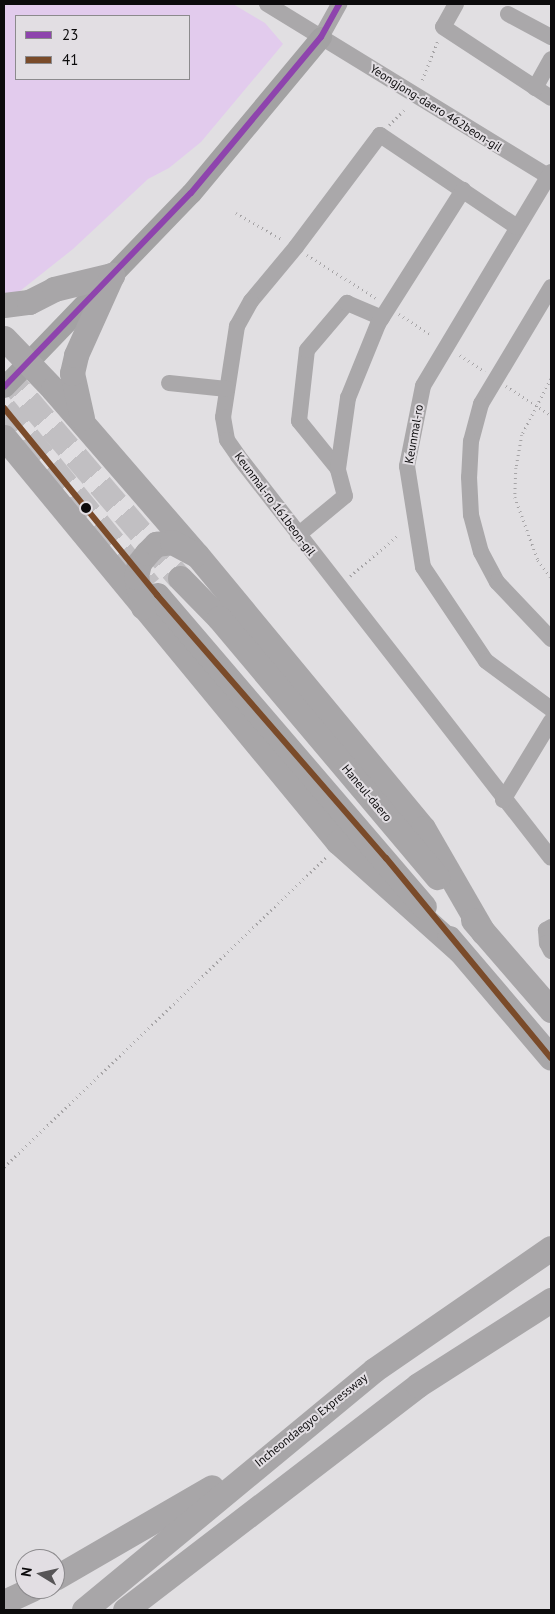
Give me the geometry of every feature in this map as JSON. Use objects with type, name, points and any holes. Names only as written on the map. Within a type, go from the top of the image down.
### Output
[{"type":"highway","points":[[4,305],[29,302],[54,290],[112,275]]},
{"type":"highway","points":[[85,426],[72,374],[76,355],[112,275]]},
{"type":"highway","points":[[4,338],[27,364],[54,389],[197,556],[423,828],[483,932]]},
{"type":"highway","points":[[4,437],[150,603],[338,842],[459,950],[551,1058]]},
{"type":"highway","points":[[150,603],[136,577],[139,563],[156,544],[172,542],[197,556]]},
{"type":"highway","name":"Haneul-daero","points":[[180,578],[273,681],[483,932],[551,1010]]},
{"type":"highway","name":"Incheondaegyo Expressway","points":[[84,1610],[274,1450],[374,1370],[551,1248]]},
{"type":"highway","points":[[125,1610],[418,1385],[551,1300]]},
{"type":"highway","points":[[65,1572],[274,1450]]},
{"type":"main road","points":[[4,387],[191,193],[321,37]]},
{"type":"street","name":"Yeongjong-daero 462beon-gil","points":[[267,4],[550,176]]},
{"type":"street","points":[[321,37],[339,4]]},
{"type":"street","points":[[456,4],[443,27],[551,98]]},
{"type":"street","points":[[508,14],[551,37]]},
{"type":"street","points":[[534,88],[551,59]]},
{"type":"street","points":[[380,135],[516,227]]},
{"type":"street","name":"Keunmal-ro 161beon-gil","points":[[380,135],[296,248],[251,301],[237,326],[223,417],[227,440],[503,800],[551,858]]},
{"type":"street","name":"Keunmal-ro","points":[[550,176],[516,227],[423,386],[407,466],[423,567],[486,661],[551,709]]},
{"type":"street","points":[[298,535],[344,496],[338,469],[348,398],[386,312],[463,190]]},
{"type":"street","points":[[551,286],[481,404],[470,441],[468,476],[471,514],[481,552],[497,582],[524,614],[551,639]]},
{"type":"street","points":[[338,469],[300,421],[307,350],[347,303],[386,312]]},
{"type":"street","points":[[169,383],[227,388]]},
{"type":"street","points":[[503,800],[551,721]]},
{"type":"street","points":[[551,927],[546,930],[551,951]]},
{"type":"street","points":[[4,1595],[18,1610]]},
{"type":"path","points":[[422,80],[443,27]]},
{"type":"path","points":[[380,135],[404,110]]},
{"type":"path","points":[[236,213],[296,248],[386,312],[431,335]]},
{"type":"path","points":[[551,379],[522,435],[516,468],[515,497],[531,545],[551,577]]},
{"type":"path","points":[[338,586],[398,535]]},
{"type":"path","points":[[4,1167],[327,856]]},
{"type":"shaded area","points":[[4,4],[233,4],[265,23],[283,44],[201,142],[169,168],[148,179],[73,249],[15,295],[4,294]]},
{"type":"tunnel","points":[[4,372],[180,578]]},
{"type":"tunnel","points":[[4,408],[149,586]]},
{"type":"transit line","name":"23","points":[[4,387],[191,193],[321,37],[339,4]]},
{"type":"transit line","name":"41","points":[[4,408],[157,595],[386,858],[551,1058]]}]
